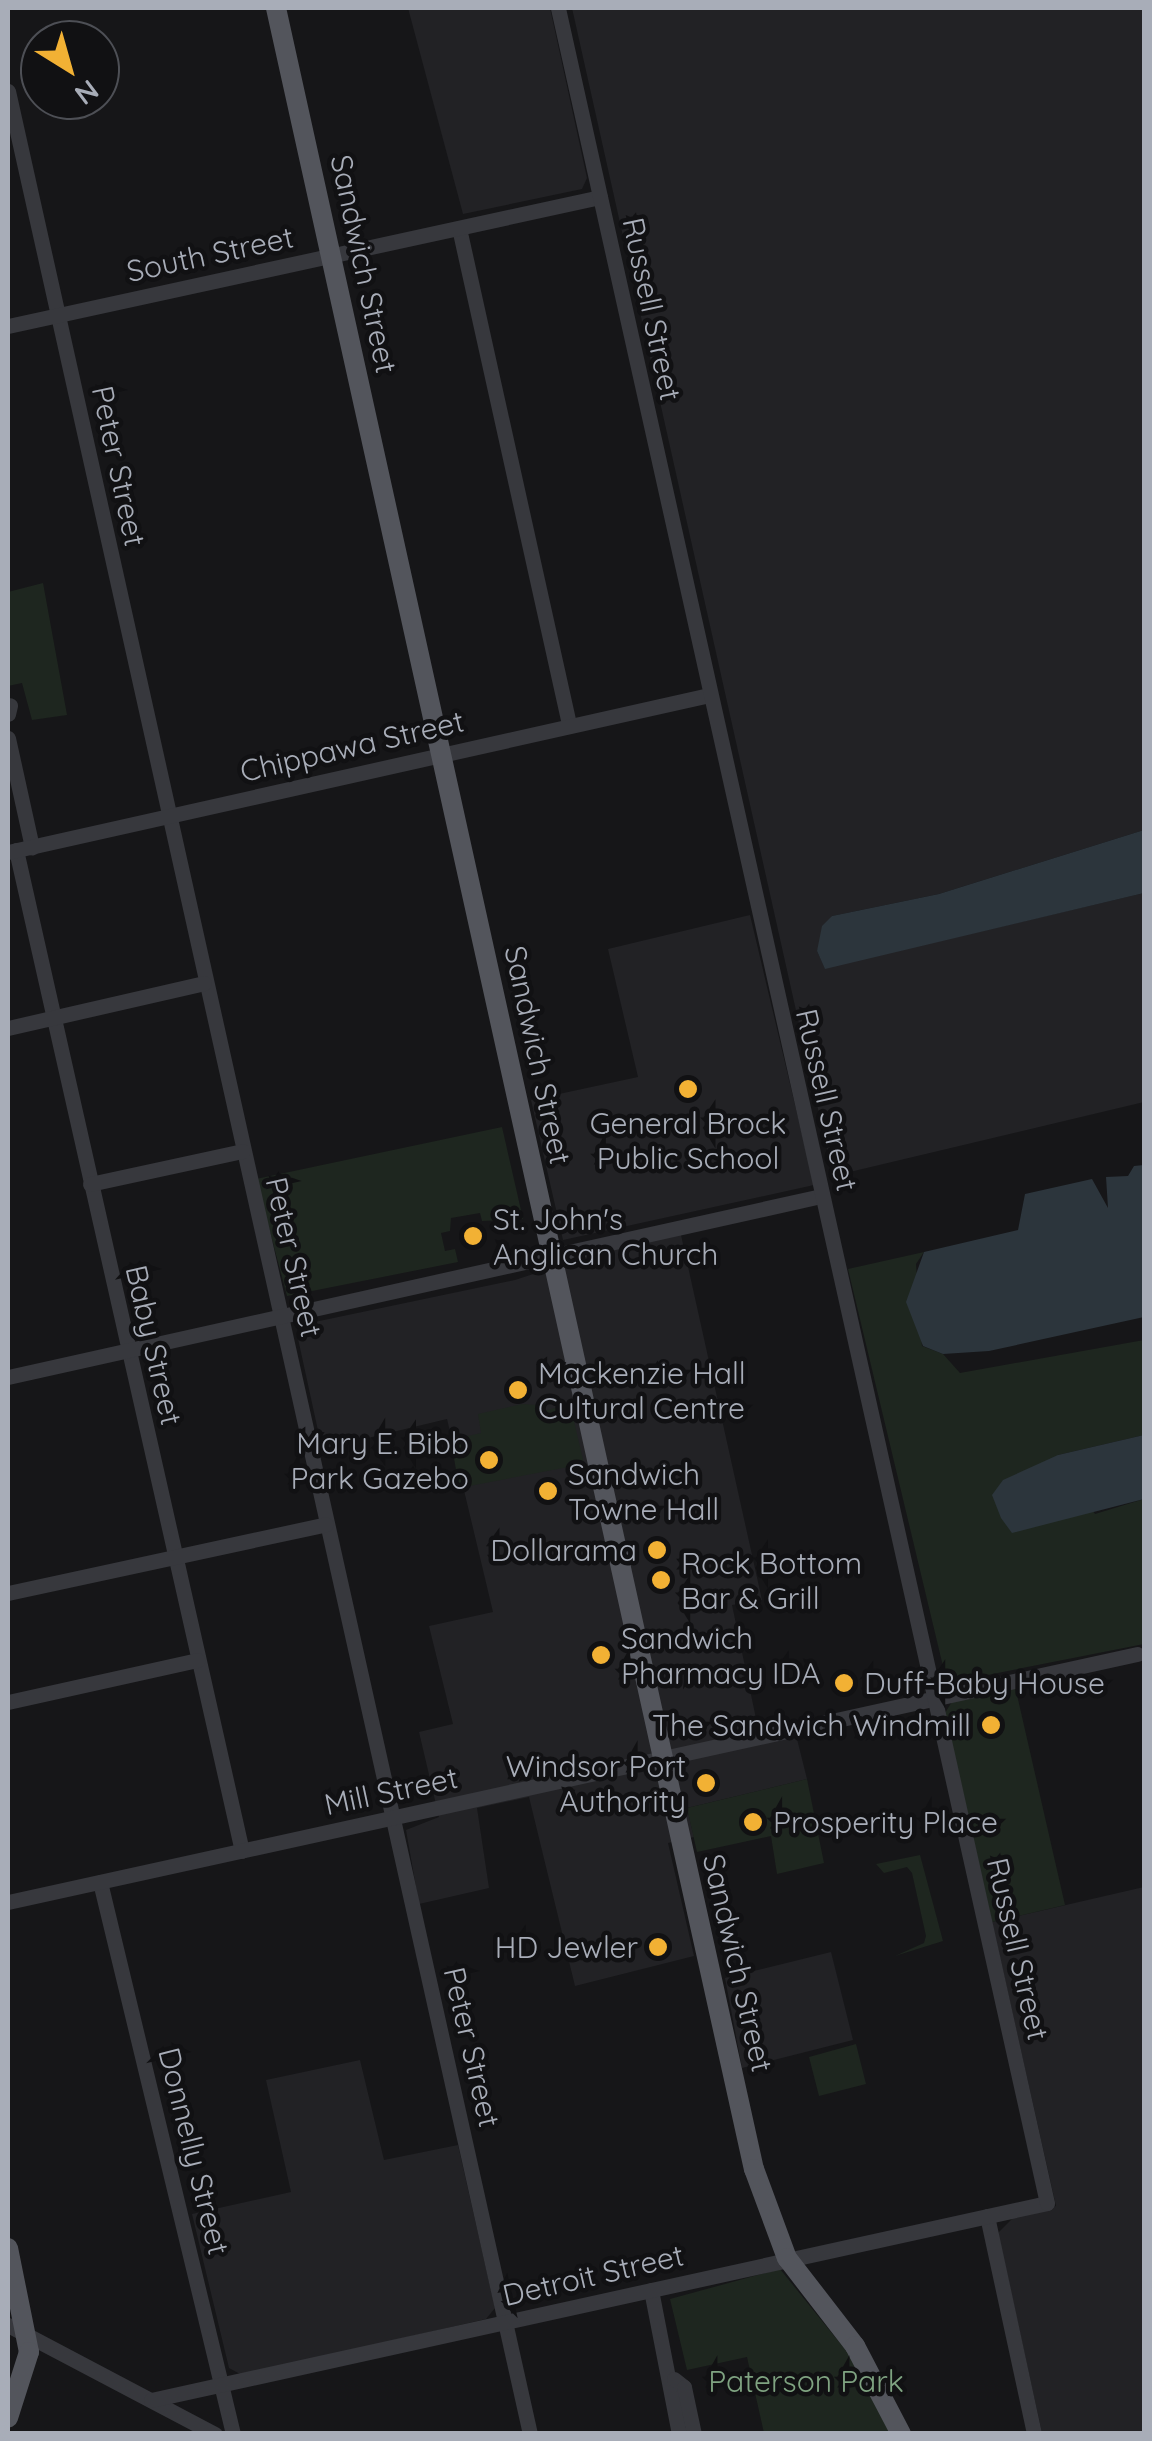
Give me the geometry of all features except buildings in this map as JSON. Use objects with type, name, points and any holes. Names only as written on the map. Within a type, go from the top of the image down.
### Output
[{"type":"main road","name":"Sandwich Street","points":[[276,8],[754,2168],[787,2258],[855,2346],[900,2434]]},
{"type":"main road","points":[[8,2248],[28,2336],[26,2369],[8,2418]]},
{"type":"street","name":"Russell Street","points":[[558,8],[1046,2203]]},
{"type":"street","name":"Peter Street","points":[[8,91],[530,2434]]},
{"type":"street","name":"South Street","points":[[8,326],[600,197]]},
{"type":"street","points":[[459,228],[569,724]]},
{"type":"street","name":"Chippawa Street","points":[[19,850],[569,724],[709,696]]},
{"type":"street","name":"Baby Street","points":[[8,738],[19,850],[53,1018],[242,1852]]},
{"type":"street","points":[[8,1028],[204,983]]},
{"type":"street","points":[[90,1184],[242,1151]]},
{"type":"street","points":[[8,1377],[821,1196]]},
{"type":"street","points":[[8,1594],[326,1524]]},
{"type":"street","name":"Mill Street","points":[[8,1902],[1137,1654]]},
{"type":"street","points":[[8,1702],[197,1660]]},
{"type":"street","name":"Donnelly Street","points":[[100,1882],[233,2434]]},
{"type":"street","name":"Detroit Street","points":[[151,2400],[1046,2203]]},
{"type":"street","points":[[987,2216],[1034,2434]]},
{"type":"street","points":[[651,2290],[674,2379],[680,2434]]},
{"type":"street","points":[[8,2325],[215,2434]]},
{"type":"street","points":[[674,2379],[684,2387],[694,2434]]},
{"type":"shaded area","points":[[408,8],[550,8],[587,178],[582,189],[463,214]]},
{"type":"shaded area","points":[[572,8],[1144,8],[1144,830],[939,894],[832,916],[817,951],[825,968],[1144,893],[1144,1102],[833,1176]]},
{"type":"shaded area","points":[[1144,830],[1144,893],[825,969],[817,951],[822,926],[832,916],[939,894]]},
{"type":"shaded area","name":"General Brock Public School","points":[[750,915],[814,1185],[563,1240],[531,1100],[638,1077],[608,949]]},
{"type":"shaded area","points":[[1144,1165],[1144,1317],[989,1351],[943,1354],[923,1346],[906,1302],[924,1252],[1018,1230],[1025,1194],[1092,1179],[1108,1208],[1106,1177],[1128,1176],[1134,1166]]},
{"type":"shaded area","points":[[679,1226],[762,1600],[732,1605],[761,1742],[796,1735],[807,1779],[687,1808],[694,1837],[668,1843],[694,1956],[575,1986],[529,1797],[477,1808],[489,1888],[419,1904],[406,1830],[439,1817],[419,1732],[453,1724],[429,1626],[493,1612],[447,1419],[322,1449],[297,1334],[305,1324],[515,1280]]},
{"type":"shaded area","points":[[1144,1435],[1144,1499],[1012,1533],[1001,1518],[992,1495],[1003,1480],[1058,1455]]},
{"type":"shaded area","points":[[1144,1887],[1144,2433],[1042,2433],[998,2233],[1015,2216],[1056,2206],[992,1922]]},
{"type":"shaded area","points":[[831,1952],[853,2040],[742,2068],[725,1978]]},
{"type":"shaded area","points":[[360,2060],[384,2160],[458,2145],[495,2308],[486,2319],[242,2375],[229,2368],[192,2214],[291,2192],[266,2080]]},
{"type":"green space","points":[[43,583],[67,715],[32,720],[22,683],[8,686],[8,592]]},
{"type":"green space","points":[[502,1127],[523,1219],[482,1221],[480,1213],[451,1218],[450,1231],[441,1233],[445,1251],[455,1249],[458,1262],[287,1296],[256,1179]]},
{"type":"green space","points":[[924,1252],[916,1264],[922,1346],[943,1354],[960,1373],[1144,1340],[1144,1435],[1058,1455],[1095,1514],[1144,1499],[1144,1644],[947,1683],[848,1269]]},
{"type":"green space","points":[[522,1404],[537,1405],[540,1412],[570,1404],[584,1464],[459,1488],[451,1440],[481,1433],[478,1414]]},
{"type":"green space","points":[[1015,1686],[1065,1905],[992,1922],[945,1713],[953,1700]]},
{"type":"green space","name":"Prosperity Place","points":[[807,1779],[824,1863],[777,1874],[771,1836],[697,1852],[687,1808]]},
{"type":"green space","points":[[920,1855],[943,1941],[895,1956],[924,1943],[926,1936],[912,1873],[907,1867],[884,1873],[876,1864]]},
{"type":"green space","points":[[856,2044],[866,2084],[819,2096],[809,2057]]},
{"type":"green space","name":"Paterson Park","points":[[780,2269],[852,2358],[890,2433],[764,2433],[747,2357],[687,2370],[670,2299]]},
{"type":"place","name":"General Brock Public School","points":[[688,1089]]},
{"type":"place","name":"St. John's Anglican Church","points":[[473,1236]]},
{"type":"place","name":"Mackenzie Hall Cultural Centre","points":[[518,1390]]},
{"type":"place","name":"Mary E. Bibb Park Gazebo","points":[[489,1460]]},
{"type":"place","name":"Sandwich Towne Hall","points":[[548,1491]]},
{"type":"place","name":"Dollarama","points":[[657,1550]]},
{"type":"place","name":"Rock Bottom Bar & Grill","points":[[661,1580]]},
{"type":"place","name":"Sandwich Pharmacy IDA","points":[[601,1655]]},
{"type":"place","name":"Duff-Baby House","points":[[844,1683]]},
{"type":"place","name":"The Sandwich Windmill","points":[[991,1725]]},
{"type":"place","name":"Windsor Port Authority","points":[[706,1783]]},
{"type":"place","name":"Prosperity Place","points":[[753,1822]]},
{"type":"place","name":"HD Jewler","points":[[658,1947]]}]
